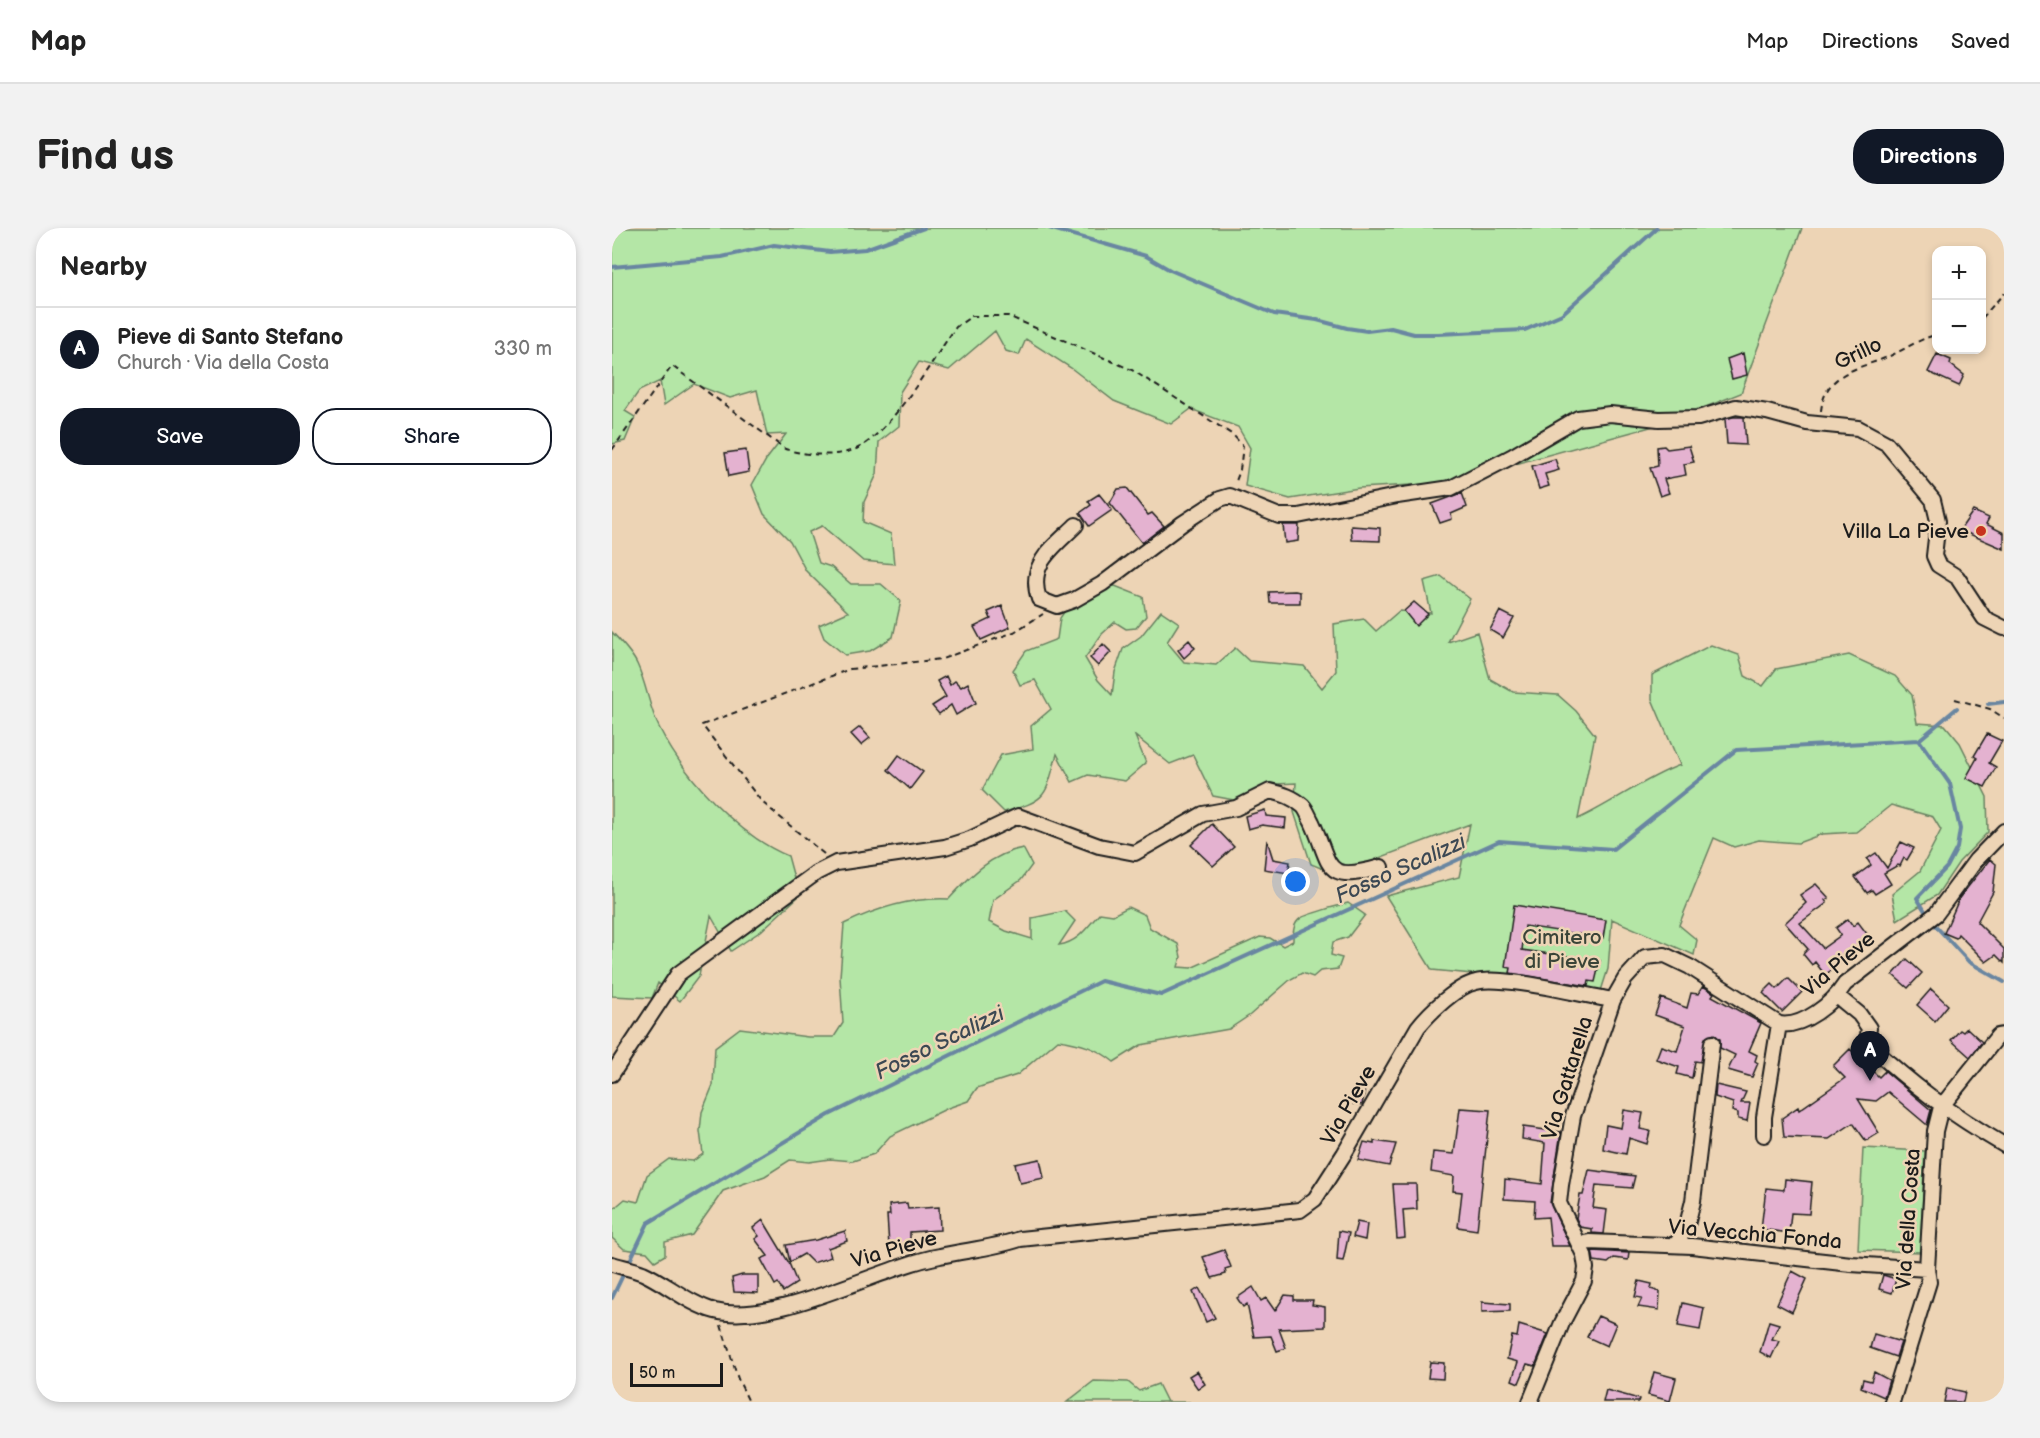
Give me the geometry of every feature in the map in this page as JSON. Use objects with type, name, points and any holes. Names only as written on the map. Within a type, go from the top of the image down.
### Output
[{"type":"street","points":[[1076,525],[1038,564],[1034,585],[1039,599],[1057,606],[1074,600],[1102,584],[1183,523],[1220,499],[1230,496],[1279,516],[1298,516],[1397,496],[1451,488],[1484,472],[1578,418],[1610,414],[1659,419],[1698,418],[1736,407],[1807,423],[1820,422],[1858,428],[1886,443],[1933,500],[1938,521],[1934,556],[1938,565],[1957,577],[1984,618],[2004,628]]},
{"type":"street","points":[[612,1074],[678,974],[784,896],[836,863],[945,847],[970,839],[1018,816],[1099,846],[1135,853],[1203,814],[1236,808],[1270,791],[1288,795],[1305,807],[1329,866],[1342,873],[1364,872],[1381,867]]},
{"type":"street","name":"Via Pieve","points":[[1779,1024],[1787,1025],[1802,1021],[1837,996],[1845,984],[1936,914],[1976,860],[2004,831]]},
{"type":"street","points":[[1613,1000],[1624,979],[1646,957],[1665,955],[1690,967],[1779,1024],[1764,1118],[1764,1135]]},
{"type":"street","name":"Via Pieve","points":[[612,1264],[642,1272],[682,1296],[716,1311],[754,1312],[782,1308],[882,1272],[940,1255],[996,1247],[1020,1239],[1300,1210],[1315,1199],[1418,1027],[1432,1010],[1462,989],[1473,982],[1503,982],[1613,1000]]},
{"type":"street","points":[[1837,996],[1859,1014],[1869,1028],[1867,1043],[1941,1107],[2004,1145]]},
{"type":"street","name":"Via Gattarella","points":[[1530,1402],[1562,1323],[1584,1281],[1586,1268],[1580,1244],[1559,1203],[1573,1116],[1613,1000]]},
{"type":"street","points":[[1941,1107],[1998,1036],[2004,1035]]},
{"type":"street","points":[[1676,1245],[1687,1225],[1693,1201],[1712,1043]]},
{"type":"street","name":"Via della Costa","points":[[1892,1402],[1929,1282],[1927,1269],[1935,1131],[1941,1107]]},
{"type":"street","name":"Via Vecchia Fonda","points":[[1580,1244],[1590,1242],[1656,1247],[1676,1245],[1927,1269]]},
{"type":"path","points":[[1986,313],[2004,293]]},
{"type":"path","points":[[612,450],[672,366],[785,449],[800,454],[820,456],[859,448],[881,432],[956,327],[972,316],[1008,316],[1132,370],[1233,435],[1243,446],[1240,470],[1230,496]]},
{"type":"path","name":"Grillo","points":[[1820,422],[1826,390],[1836,379],[1847,371],[1891,356],[1920,338],[1932,336]]},
{"type":"path","points":[[836,863],[762,802],[702,725],[850,669],[942,659],[1014,633],[1057,606]]},
{"type":"path","points":[[1955,699],[1990,709],[2004,718]]},
{"type":"path","points":[[716,1311],[738,1379],[749,1402]]},
{"type":"green space","points":[[612,228],[1802,228],[1741,393],[1665,423],[1446,483],[1359,488],[1290,499],[1245,486],[1250,448],[1238,427],[1191,409],[1171,424],[1114,401],[1071,368],[1026,339],[1019,355],[1006,351],[995,331],[949,370],[919,362],[900,392],[899,426],[879,442],[877,474],[864,502],[863,522],[891,534],[894,564],[863,561],[822,526],[809,532],[819,563],[831,567],[851,584],[881,584],[901,601],[893,637],[870,651],[845,655],[824,638],[819,625],[848,612],[806,571],[790,541],[764,514],[752,485],[766,460],[786,434],[767,435],[757,390],[730,398],[694,384],[664,405],[660,381],[639,391],[625,411],[635,417],[625,441],[612,444]]},
{"type":"green space","name":"Cimitero di Pieve","points":[[1441,576],[1470,599],[1448,642],[1477,632],[1490,679],[1513,692],[1558,695],[1576,711],[1595,735],[1578,819],[1653,777],[1680,765],[1652,699],[1652,675],[1711,645],[1739,655],[1745,676],[1763,686],[1776,669],[1849,655],[1895,676],[1912,695],[1917,723],[1945,725],[1960,743],[1987,797],[1988,832],[1959,862],[1937,895],[1897,920],[1892,894],[1920,871],[1941,830],[1933,817],[1891,805],[1857,832],[1822,834],[1798,843],[1759,840],[1734,847],[1714,838],[1679,925],[1697,940],[1694,955],[1612,919],[1608,969],[1600,994],[1503,977],[1432,970],[1386,896],[1459,877],[1470,824],[1376,859],[1366,874],[1338,875],[1311,864],[1294,812],[1296,783],[1276,784],[1234,800],[1213,796],[1193,755],[1170,764],[1135,736],[1146,763],[1125,781],[1088,775],[1072,782],[1057,754],[1047,788],[1030,804],[1004,812],[982,790],[1001,755],[1033,749],[1031,726],[1051,709],[1035,680],[1020,685],[1013,670],[1026,651],[1057,639],[1060,618],[1077,593],[1115,586],[1143,597],[1146,616],[1136,628],[1126,629],[1115,622],[1102,634],[1085,658],[1098,680],[1112,695],[1115,672],[1123,649],[1141,636],[1161,611],[1179,623],[1167,642],[1184,662],[1216,665],[1235,648],[1249,661],[1304,666],[1322,688],[1336,671],[1334,624],[1364,619],[1376,631],[1399,611],[1431,613],[1424,581]]},
{"type":"green space","points":[[612,632],[635,660],[656,721],[683,766],[732,820],[769,847],[788,856],[799,896],[761,931],[731,951],[711,916],[699,976],[680,1001],[658,983],[652,998],[612,996]]},
{"type":"green space","points":[[1023,848],[1032,865],[1021,880],[993,900],[989,922],[1006,931],[1032,939],[1032,918],[1065,911],[1075,921],[1059,945],[1072,941],[1100,913],[1113,915],[1128,907],[1145,915],[1150,928],[1178,944],[1181,957],[1178,967],[1191,968],[1260,937],[1270,938],[1283,946],[1293,941],[1294,928],[1298,920],[1323,910],[1348,903],[1365,915],[1348,937],[1333,942],[1331,955],[1342,958],[1338,969],[1320,971],[1313,977],[1302,973],[1291,979],[1250,1015],[1229,1029],[1141,1045],[1114,1062],[1088,1047],[1058,1040],[1017,1075],[977,1088],[968,1101],[948,1108],[890,1136],[874,1154],[853,1161],[790,1160],[765,1176],[723,1191],[692,1235],[665,1242],[665,1255],[655,1261],[647,1252],[624,1249],[612,1238],[612,1210],[625,1199],[638,1202],[647,1175],[669,1159],[693,1161],[703,1154],[700,1131],[702,1112],[713,1085],[715,1047],[740,1028],[808,1037],[834,1037],[843,1023],[840,977],[844,924],[895,905],[922,900],[949,899],[982,867],[1001,855]]},
{"type":"green space","points":[[1863,1148],[1925,1151],[1920,1252],[1858,1250]]},
{"type":"green space","points":[[1094,1381],[1128,1382],[1139,1391],[1158,1384],[1167,1402],[1067,1402]]},
{"type":"building","points":[[1743,353],[1747,375],[1732,379],[1727,359]]},
{"type":"building","points":[[1937,354],[1951,360],[1950,364],[1964,375],[1959,386],[1928,372]]},
{"type":"building","points":[[1744,417],[1746,445],[1727,444],[1725,419]]},
{"type":"building","points":[[1664,446],[1667,449],[1689,446],[1694,462],[1684,464],[1686,475],[1664,479],[1669,493],[1660,496],[1650,468],[1658,466],[1657,447]]},
{"type":"building","points":[[746,450],[749,472],[729,476],[725,453]]},
{"type":"building","points":[[1555,459],[1559,470],[1545,474],[1549,486],[1539,489],[1532,466]]},
{"type":"building","points":[[1127,488],[1148,515],[1152,513],[1164,526],[1142,543],[1110,503],[1118,489]]},
{"type":"building","points":[[1462,493],[1467,507],[1451,514],[1452,519],[1440,523],[1432,504]]},
{"type":"building","points":[[1099,494],[1112,510],[1089,526],[1080,513],[1091,505],[1088,501]]},
{"type":"building","name":"Villa La Pieve","points":[[1973,511],[1989,518],[1986,524],[2004,533],[2004,549],[1960,530]]},
{"type":"building","points":[[1283,525],[1299,525],[1298,541],[1285,543]]},
{"type":"building","points":[[1351,526],[1380,528],[1380,541],[1352,540]]},
{"type":"building","points":[[1269,592],[1300,592],[1300,603],[1270,603]]},
{"type":"building","points":[[1414,602],[1428,614],[1416,626],[1404,611]]},
{"type":"building","points":[[1002,606],[1010,627],[981,640],[974,627],[991,619],[988,612]]},
{"type":"building","points":[[1500,611],[1514,618],[1503,638],[1490,630]]},
{"type":"building","points":[[1189,640],[1195,648],[1184,658],[1178,650]]},
{"type":"building","points":[[1103,644],[1111,652],[1098,666],[1090,658]]},
{"type":"building","points":[[946,676],[950,685],[955,681],[961,687],[968,683],[976,703],[956,715],[951,705],[939,714],[932,706],[946,697],[937,681]]},
{"type":"building","points":[[860,727],[870,738],[861,745],[851,734]]},
{"type":"building","points":[[1987,734],[2002,741],[1989,763],[1996,767],[1985,787],[1966,778],[1977,758],[1974,756]]},
{"type":"building","points":[[899,755],[923,772],[910,789],[888,770]]},
{"type":"building","points":[[1265,810],[1266,816],[1286,818],[1285,828],[1262,825],[1248,829],[1245,816]]},
{"type":"building","points":[[1212,824],[1234,847],[1213,866],[1191,845]]},
{"type":"building","points":[[1267,840],[1273,859],[1290,862],[1288,873],[1264,869]]},
{"type":"building","points":[[1901,842],[1914,848],[1907,860],[1904,858],[1900,866],[1884,873],[1891,884],[1875,894],[1872,890],[1867,893],[1855,877],[1871,865],[1867,859],[1876,853],[1887,868]]},
{"type":"building","points":[[1990,859],[1996,864],[1993,892],[1977,922],[2004,949],[2004,963],[1996,955],[1986,962],[1958,934],[1956,938],[1944,933],[1960,897]]},
{"type":"building","points":[[1816,884],[1829,898],[1825,900],[1827,903],[1800,923],[1823,948],[1841,935],[1836,928],[1848,919],[1853,926],[1858,922],[1871,939],[1825,975],[1815,962],[1812,965],[1803,954],[1808,949],[1785,923],[1806,903],[1800,895]]},
{"type":"building","points":[[1514,905],[1606,920],[1603,938],[1525,926],[1522,950],[1600,961],[1595,982],[1589,981],[1588,986],[1510,973],[1511,968],[1505,967]]},
{"type":"building","points":[[1907,959],[1922,973],[1908,988],[1893,975]]},
{"type":"building","points":[[1788,978],[1802,992],[1782,1012],[1763,993],[1772,984],[1777,989]]},
{"type":"building","points":[[1703,986],[1714,993],[1712,996],[1761,1023],[1749,1051],[1757,1055],[1755,1061],[1758,1063],[1752,1077],[1728,1070],[1735,1055],[1720,1048],[1720,1039],[1714,1034],[1705,1038],[1701,1062],[1695,1061],[1692,1078],[1677,1074],[1679,1067],[1656,1059],[1661,1046],[1677,1051],[1685,1026],[1655,1015],[1661,998],[1687,1008],[1691,993],[1698,994]]},
{"type":"building","points":[[1931,989],[1948,1005],[1935,1021],[1917,1005]]},
{"type":"building","points":[[1967,1028],[1982,1042],[1970,1057],[1951,1040],[1960,1030],[1963,1032]]},
{"type":"building","points":[[1850,1049],[1879,1077],[1885,1071],[1931,1110],[1927,1125],[1888,1092],[1876,1101],[1858,1099],[1879,1133],[1866,1141],[1853,1123],[1829,1139],[1784,1137],[1782,1118],[1798,1107],[1799,1110],[1845,1078],[1833,1066]]},
{"type":"building","points":[[1716,1085],[1746,1092],[1741,1103],[1750,1103],[1747,1121],[1738,1119],[1738,1113],[1732,1111],[1733,1103],[1715,1097]]},
{"type":"building","points":[[1354,1088],[1365,1089],[1362,1105],[1353,1104]]},
{"type":"building","points":[[1460,1108],[1490,1110],[1477,1230],[1458,1227],[1462,1192],[1453,1191],[1454,1176],[1431,1172],[1433,1152],[1454,1154]]},
{"type":"building","points":[[1624,1110],[1643,1113],[1640,1129],[1650,1131],[1647,1144],[1629,1138],[1626,1154],[1603,1149],[1606,1125],[1621,1128]]},
{"type":"building","points":[[1523,1127],[1561,1132],[1550,1203],[1570,1246],[1551,1246],[1548,1217],[1534,1218],[1535,1201],[1504,1199],[1505,1179],[1542,1184],[1545,1143],[1522,1139]]},
{"type":"building","points":[[1374,1141],[1396,1144],[1389,1166],[1358,1160],[1364,1142],[1374,1144]]},
{"type":"building","points":[[1040,1159],[1044,1178],[1020,1183],[1015,1164]]},
{"type":"building","points":[[1589,1170],[1635,1176],[1632,1188],[1596,1185],[1593,1208],[1607,1210],[1604,1234],[1592,1233],[1592,1229],[1580,1227],[1576,1218],[1580,1195],[1583,1195]]},
{"type":"building","points":[[1785,1179],[1812,1182],[1809,1214],[1791,1213],[1789,1233],[1761,1229],[1766,1188],[1784,1190]]},
{"type":"building","points":[[1393,1184],[1416,1184],[1417,1209],[1403,1210],[1405,1238],[1397,1239]]},
{"type":"building","points":[[907,1203],[908,1209],[939,1207],[940,1230],[910,1232],[910,1244],[889,1246],[887,1215],[890,1215],[889,1205]]},
{"type":"building","points":[[763,1220],[789,1263],[797,1283],[783,1292],[778,1283],[775,1285],[761,1259],[768,1256],[755,1239],[759,1236],[753,1228]]},
{"type":"building","points":[[1357,1222],[1367,1224],[1365,1240],[1353,1237]]},
{"type":"building","points":[[845,1231],[847,1241],[828,1248],[831,1257],[813,1263],[804,1254],[790,1262],[786,1245],[816,1240]]},
{"type":"building","points":[[1339,1231],[1349,1233],[1343,1261],[1337,1260]]},
{"type":"building","points":[[1224,1250],[1231,1267],[1225,1269],[1226,1274],[1212,1278],[1203,1257]]},
{"type":"building","points":[[1592,1251],[1629,1253],[1628,1260],[1614,1258],[1608,1263],[1594,1261]]},
{"type":"building","points":[[1792,1271],[1807,1279],[1792,1312],[1777,1304]]},
{"type":"building","points":[[742,1275],[758,1275],[758,1293],[734,1292],[732,1278]]},
{"type":"building","points":[[1883,1275],[1896,1279],[1892,1293],[1879,1289]]},
{"type":"building","points":[[1639,1281],[1652,1284],[1651,1289],[1660,1292],[1659,1310],[1638,1307],[1642,1298],[1635,1297]]},
{"type":"building","points":[[1253,1287],[1261,1301],[1266,1298],[1275,1311],[1285,1295],[1294,1296],[1294,1300],[1313,1300],[1312,1305],[1325,1307],[1325,1327],[1279,1329],[1286,1348],[1277,1351],[1271,1336],[1254,1337],[1247,1304],[1243,1307],[1237,1298]]},
{"type":"building","points":[[1199,1288],[1215,1318],[1206,1322],[1193,1292]]},
{"type":"building","points":[[1482,1302],[1510,1304],[1510,1311],[1482,1312]]},
{"type":"building","points":[[1683,1303],[1704,1308],[1700,1330],[1678,1326]]},
{"type":"building","points":[[1598,1316],[1616,1324],[1607,1346],[1587,1337]]},
{"type":"building","points":[[1769,1321],[1779,1324],[1772,1339],[1779,1341],[1771,1358],[1760,1352]]},
{"type":"building","points":[[1519,1325],[1548,1334],[1535,1366],[1527,1364],[1519,1383],[1512,1380],[1518,1362],[1507,1359],[1512,1336],[1517,1337]]},
{"type":"building","points":[[1874,1334],[1901,1342],[1896,1357],[1870,1348]]},
{"type":"building","points":[[1430,1362],[1444,1363],[1443,1379],[1428,1378]]},
{"type":"building","points":[[1197,1371],[1205,1384],[1198,1389],[1189,1376]]},
{"type":"building","points":[[1654,1372],[1676,1378],[1670,1401],[1648,1395]]},
{"type":"building","points":[[1874,1372],[1889,1380],[1884,1397],[1861,1387],[1863,1379],[1871,1381]]},
{"type":"building","points":[[1947,1388],[1965,1392],[1963,1402],[1944,1402]]},
{"type":"building","points":[[1606,1390],[1639,1399],[1638,1402],[1603,1402]]},
{"type":"waterway","points":[[612,267],[722,257],[774,245],[830,252],[865,249],[924,228]]},
{"type":"waterway","points":[[1049,228],[1146,256],[1170,270],[1274,314],[1317,320],[1367,331],[1391,328],[1414,334],[1525,330],[1562,314],[1657,228]]},
{"type":"waterway","name":"Fosso Scalizzi","points":[[1988,704],[2004,702]]},
{"type":"waterway","name":"Fosso Scalizzi","points":[[612,1298],[648,1223],[829,1115],[1101,981],[1161,995],[1499,841],[1613,849],[1736,750],[1919,740],[1957,708]]},
{"type":"waterway","points":[[1919,740],[1950,784],[1960,829],[1957,848],[1947,867],[1917,898],[1928,916]]},
{"type":"waterway","points":[[1932,922],[1969,962],[2004,982]]},
{"type":"place","name":"Villa La Pieve","points":[[1981,531]]},
{"type":"place","name":"Pieve di Santo Stefano","points":[[1870,1081]]}]
